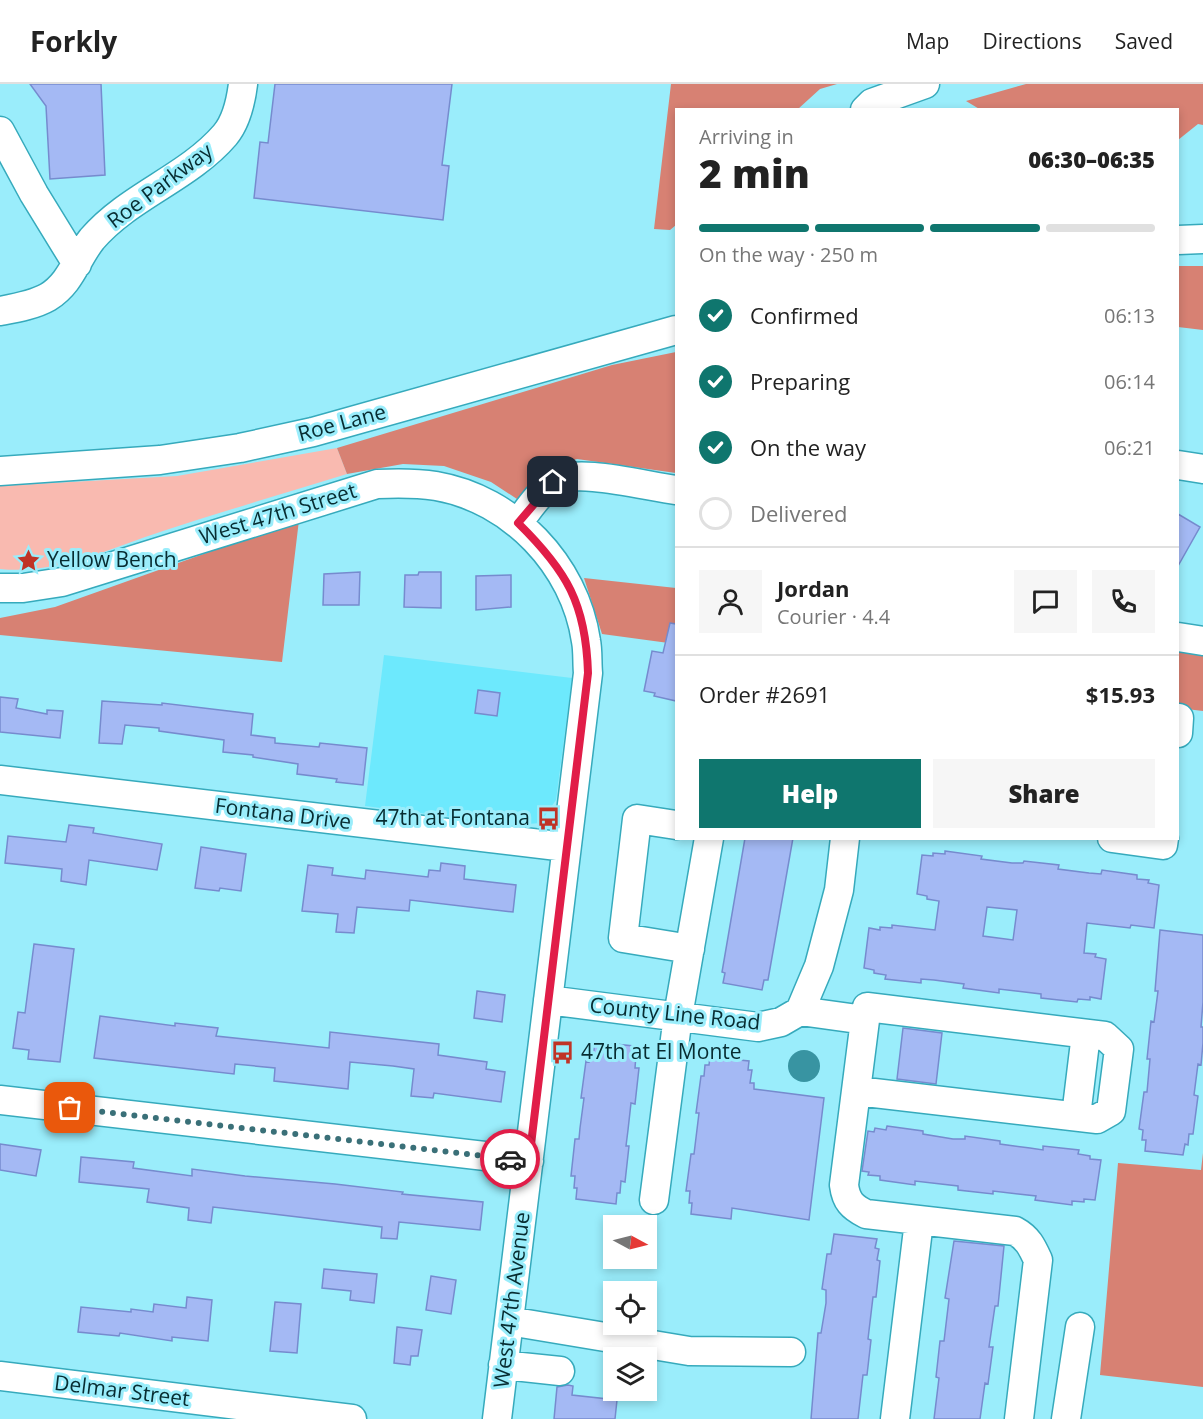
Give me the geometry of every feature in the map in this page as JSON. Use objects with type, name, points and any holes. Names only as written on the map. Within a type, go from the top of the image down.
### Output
[{"type":"street","name":"Roe Parkway","points":[[0,311],[47,298],[64,285],[92,240],[125,209],[202,158],[227,134],[241,101],[243,84]]},
{"type":"street","points":[[867,108],[872,103],[917,93]]},
{"type":"street","points":[[0,131],[34,194],[77,264]]},
{"type":"street","points":[[1179,240],[1203,239]]},
{"type":"street","name":"Roe Lane","points":[[0,471],[160,460],[240,448],[313,432],[675,330]]},
{"type":"street","points":[[1179,465],[1203,469]]},
{"type":"street","points":[[518,523],[553,482],[574,476],[595,477],[675,490]]},
{"type":"street","name":"West 47th Street","points":[[0,588],[23,588],[62,582],[377,484],[437,486],[462,493],[492,506],[518,523]]},
{"type":"street","name":"West 47th Avenue","points":[[497,1419],[587,683],[586,641],[580,612],[560,570],[539,543],[518,523]]},
{"type":"street","points":[[1179,637],[1203,641]]},
{"type":"street","name":"Fontana Drive","points":[[0,780],[391,815],[566,847]]},
{"type":"street","points":[[675,825],[638,819],[623,938],[690,950]]},
{"type":"street","points":[[654,1200],[678,1016],[709,840]]},
{"type":"street","points":[[845,840],[839,891],[819,966],[800,1011],[866,1020]]},
{"type":"street","points":[[1127,840],[1163,845],[1164,840]]},
{"type":"street","name":"County Line Road","points":[[548,1000],[758,1027],[781,1022],[800,1011]]},
{"type":"street","points":[[857,1091],[1076,1116],[1086,1034],[867,1007],[844,1185],[846,1198],[854,1208],[866,1214],[1015,1231],[1025,1237],[1038,1260],[1019,1419]]},
{"type":"street","points":[[0,1100],[529,1161]]},
{"type":"street","points":[[895,1419],[920,1221]]},
{"type":"street","points":[[509,1321],[689,1351],[791,1352]]},
{"type":"street","points":[[1066,1419],[1080,1327]]},
{"type":"street","points":[[503,1365],[560,1371]]},
{"type":"street","name":"Delmar Street","points":[[0,1376],[198,1399],[239,1413],[352,1419]]},
{"type":"shaded area","points":[[671,84],[837,84],[820,89],[799,108],[675,108],[675,226],[670,230],[654,229]]},
{"type":"shaded area","points":[[1026,84],[1203,84],[1203,125],[1198,124],[1179,139],[1179,108],[978,108],[966,101]]},
{"type":"shaded area","points":[[1179,266],[1203,266],[1203,330],[1179,327]]},
{"type":"shaded area","points":[[675,352],[675,473],[577,459],[545,469],[517,499],[491,482],[444,466],[403,464],[347,474],[337,448],[612,365]]},
{"type":"shaded area","points":[[337,448],[347,474],[83,559],[42,568],[0,569],[0,486],[177,476]]},
{"type":"shaded area","points":[[299,520],[282,662],[0,635],[0,618],[55,607]]},
{"type":"shaded area","points":[[584,578],[675,588],[675,644],[602,634]]},
{"type":"shaded area","points":[[1179,647],[1203,650],[1203,711],[1179,708]]},
{"type":"shaded area","points":[[384,655],[572,678],[556,800],[540,823],[516,825],[365,806]]},
{"type":"shaded area","points":[[804,1050],[815,1055],[820,1066],[815,1077],[804,1082],[793,1077],[788,1066],[793,1055]]},
{"type":"shaded area","points":[[1203,1153],[1203,1387],[1100,1375],[1118,1163],[1201,1170]]},
{"type":"building","points":[[30,84],[101,84],[105,175],[50,179],[46,106]]},
{"type":"building","points":[[275,84],[452,84],[442,165],[449,166],[443,220],[254,198],[260,142],[268,143]]},
{"type":"building","points":[[1179,515],[1200,527],[1179,564]]},
{"type":"building","points":[[360,572],[359,605],[323,605],[324,574]]},
{"type":"building","points":[[419,572],[441,572],[441,608],[404,607],[405,575],[418,575]]},
{"type":"building","points":[[511,575],[511,607],[476,610],[476,576]]},
{"type":"building","points":[[670,623],[675,624],[675,701],[644,691],[652,651],[663,653]]},
{"type":"building","points":[[478,690],[500,693],[497,716],[475,713]]},
{"type":"building","points":[[0,697],[18,699],[16,708],[47,714],[47,710],[63,711],[60,738],[0,732]]},
{"type":"building","points":[[102,701],[162,705],[162,703],[253,714],[251,735],[275,738],[275,743],[319,747],[320,743],[367,748],[363,785],[297,774],[298,764],[223,752],[224,740],[159,731],[159,728],[125,725],[122,744],[99,743]]},
{"type":"building","points":[[69,825],[94,828],[93,833],[162,844],[157,870],[89,860],[86,885],[61,881],[62,869],[5,863],[8,836],[66,842]]},
{"type":"building","points":[[745,840],[793,840],[768,980],[764,980],[762,990],[723,983],[725,973],[722,972]]},
{"type":"building","points":[[201,847],[246,854],[241,891],[195,888]]},
{"type":"building","points":[[945,851],[1012,863],[1023,863],[1024,861],[1059,865],[1058,869],[1089,873],[1101,874],[1102,870],[1137,875],[1137,879],[1149,880],[1148,883],[1159,885],[1154,928],[1087,923],[1084,953],[1096,954],[1095,957],[1106,959],[1101,999],[1090,997],[1090,1000],[1078,999],[1077,1002],[1041,998],[1041,994],[999,989],[999,993],[963,988],[964,984],[934,980],[921,979],[921,983],[885,979],[886,975],[864,968],[869,928],[880,930],[880,927],[892,928],[892,925],[935,930],[939,901],[917,894],[922,855],[945,854]],"holes":[[[987,907],[1017,910],[1013,940],[983,936]]]},
{"type":"building","points":[[441,863],[465,866],[464,879],[516,885],[513,912],[410,900],[409,911],[357,907],[354,933],[336,932],[338,914],[302,911],[308,865],[333,868],[332,875],[365,879],[366,870],[428,877],[429,870],[440,871]]},
{"type":"building","points":[[1160,930],[1203,935],[1201,1065],[1198,1064],[1194,1095],[1198,1096],[1193,1134],[1189,1134],[1188,1145],[1185,1144],[1183,1155],[1145,1151],[1146,1140],[1142,1140],[1143,1130],[1139,1129],[1144,1092],[1147,1092],[1150,1059],[1147,1059],[1151,1021],[1154,1022],[1158,991],[1155,991]]},
{"type":"building","points":[[34,944],[74,949],[60,1062],[28,1059],[29,1050],[13,1048],[18,1012],[25,1013]]},
{"type":"building","points":[[477,991],[505,995],[502,1022],[474,1018]]},
{"type":"building","points":[[100,1016],[175,1026],[175,1023],[218,1028],[216,1036],[329,1048],[330,1032],[439,1044],[438,1055],[487,1062],[486,1069],[505,1072],[501,1102],[434,1093],[433,1098],[411,1096],[414,1069],[393,1066],[350,1062],[348,1089],[274,1081],[275,1068],[235,1064],[234,1074],[94,1058]]},
{"type":"building","points":[[903,1028],[942,1033],[936,1084],[897,1079]]},
{"type":"building","points":[[594,1042],[634,1046],[635,1068],[639,1068],[635,1104],[631,1103],[625,1182],[621,1181],[616,1204],[576,1199],[575,1176],[571,1176],[575,1139],[579,1139],[586,1061],[589,1062],[590,1050],[594,1050]]},
{"type":"building","points":[[710,1057],[749,1061],[748,1070],[752,1070],[750,1083],[754,1083],[754,1089],[824,1098],[809,1220],[732,1208],[731,1219],[691,1214],[690,1191],[686,1191],[691,1154],[694,1154],[701,1076],[704,1076],[705,1065],[709,1065]]},
{"type":"building","points":[[887,1126],[923,1131],[923,1134],[953,1139],[965,1139],[965,1136],[1043,1150],[1043,1146],[1079,1150],[1078,1154],[1090,1156],[1090,1159],[1101,1160],[1095,1200],[1072,1201],[1072,1205],[1035,1200],[1036,1196],[958,1190],[958,1186],[915,1181],[915,1185],[880,1180],[880,1176],[868,1175],[869,1172],[862,1171],[868,1131],[874,1132],[875,1128],[886,1130]]},
{"type":"building","points":[[0,1144],[41,1150],[36,1176],[0,1170]]},
{"type":"building","points":[[81,1157],[134,1162],[133,1168],[192,1176],[192,1169],[483,1202],[480,1230],[399,1222],[397,1239],[381,1238],[382,1227],[213,1207],[211,1223],[188,1220],[189,1208],[147,1202],[149,1189],[79,1182]]},
{"type":"building","points":[[834,1234],[877,1239],[875,1248],[879,1249],[876,1297],[873,1297],[868,1339],[871,1340],[867,1375],[863,1375],[858,1419],[811,1419],[818,1333],[821,1333],[826,1303],[826,1290],[822,1289],[827,1254],[831,1254]]},
{"type":"building","points":[[954,1241],[1004,1246],[998,1306],[995,1306],[989,1347],[993,1347],[988,1384],[985,1383],[980,1419],[934,1419],[939,1378],[936,1377],[940,1341],[944,1341],[949,1299],[945,1298]]},
{"type":"building","points":[[324,1269],[377,1274],[374,1303],[350,1300],[351,1291],[322,1288]]},
{"type":"building","points":[[431,1276],[456,1280],[451,1314],[426,1310]]},
{"type":"building","points":[[187,1297],[212,1300],[208,1341],[172,1337],[172,1341],[120,1333],[119,1336],[78,1332],[81,1307],[153,1312],[154,1304],[186,1308]]},
{"type":"building","points":[[275,1302],[301,1304],[297,1353],[270,1351]]},
{"type":"building","points":[[397,1327],[422,1330],[418,1356],[411,1356],[410,1365],[394,1363]]},
{"type":"building","points":[[573,1386],[572,1395],[603,1398],[603,1401],[617,1401],[615,1419],[554,1419],[557,1387]]},
{"type":"way so far","points":[[70,1108],[510,1159]]},
{"type":"place","name":"Yellow Bench","points":[[29,560]]},
{"type":"place","name":"47th at Fontana","points":[[548,818]]},
{"type":"place","name":"47th at El Monte","points":[[563,1052]]},
{"type":"route","points":[[510,1159],[529,1161],[588,673],[586,641],[580,612],[569,586],[555,562],[518,523],[553,482]]}]
